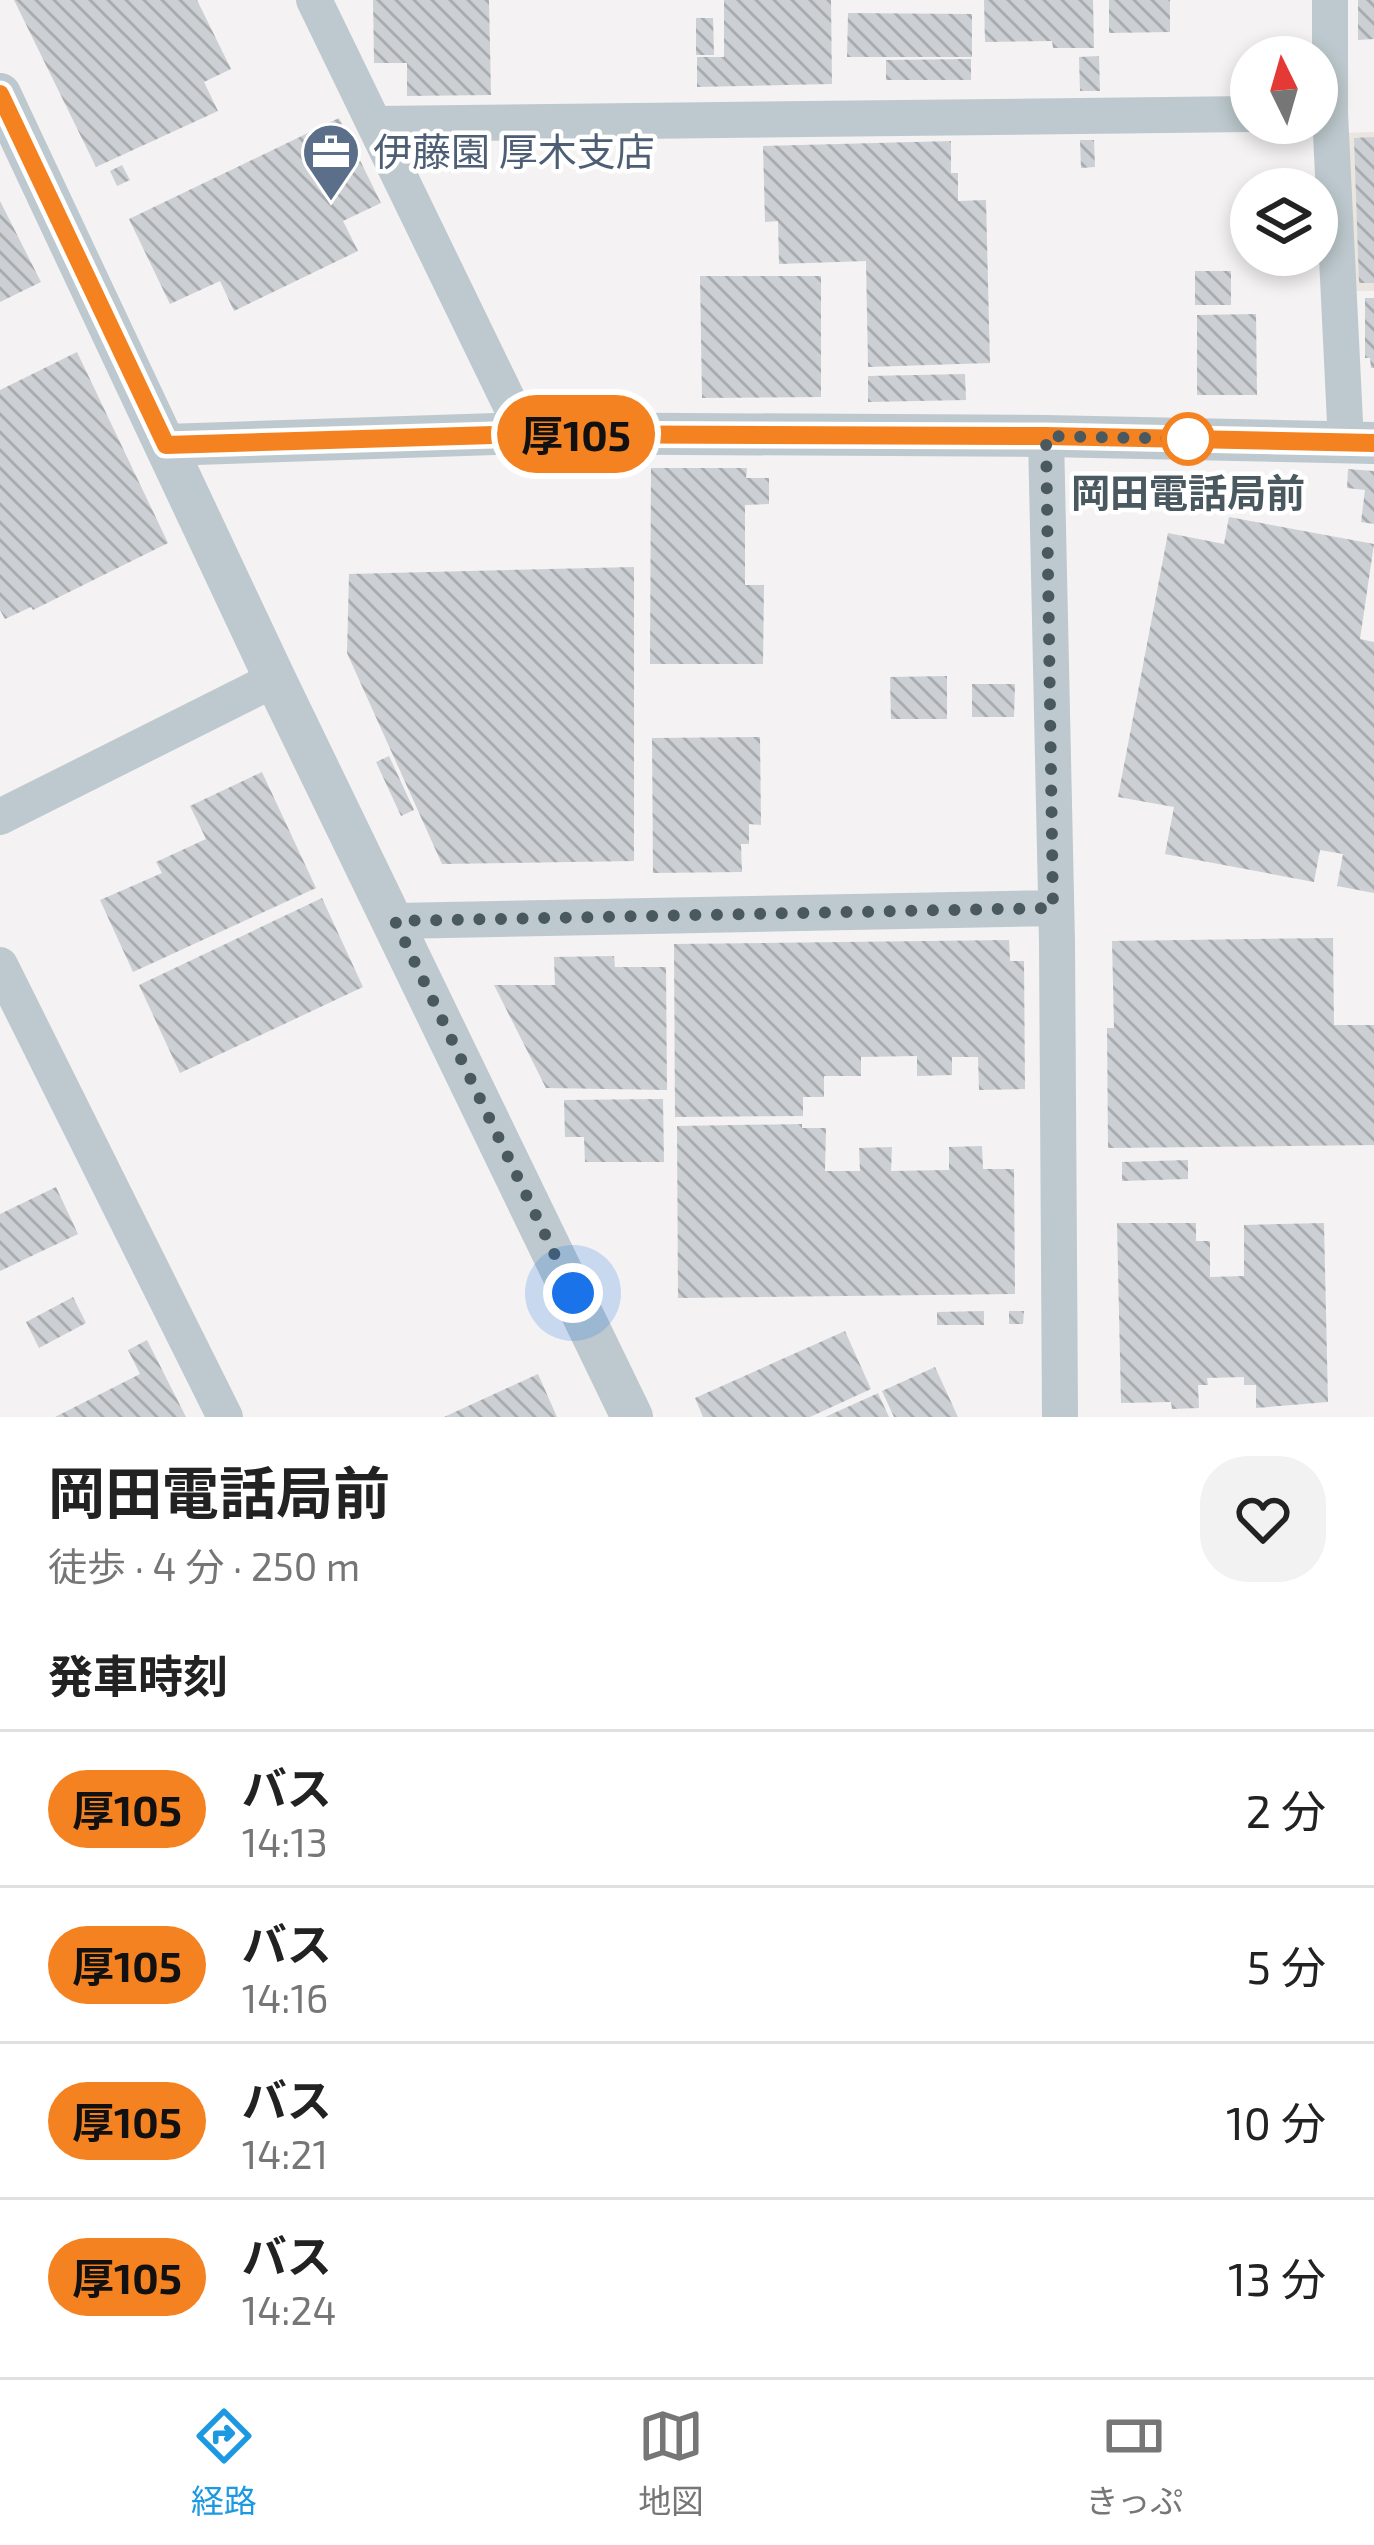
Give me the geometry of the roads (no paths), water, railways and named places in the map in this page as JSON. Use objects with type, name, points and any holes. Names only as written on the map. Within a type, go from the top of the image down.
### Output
[{"type":"street","points":[[314,0],[524,434]]},
{"type":"street","points":[[1328,36],[1330,0]]},
{"type":"street","points":[[0,94],[275,680],[632,1417]]},
{"type":"street","points":[[374,124],[1230,114]]},
{"type":"street","points":[[166,445],[524,434],[1046,436],[1360,443],[1326,144]]},
{"type":"street","points":[[1046,436],[1057,942],[1060,1417]]},
{"type":"street","points":[[0,817],[275,680]]},
{"type":"street","points":[[395,921],[1053,908]]},
{"type":"street","points":[[0,965],[225,1417]]},
{"type":"place","name":"伊藤園 厚木支店","points":[[331,203]]},
{"type":"place","name":"岡田電話局前","points":[[1188,439]]}]
